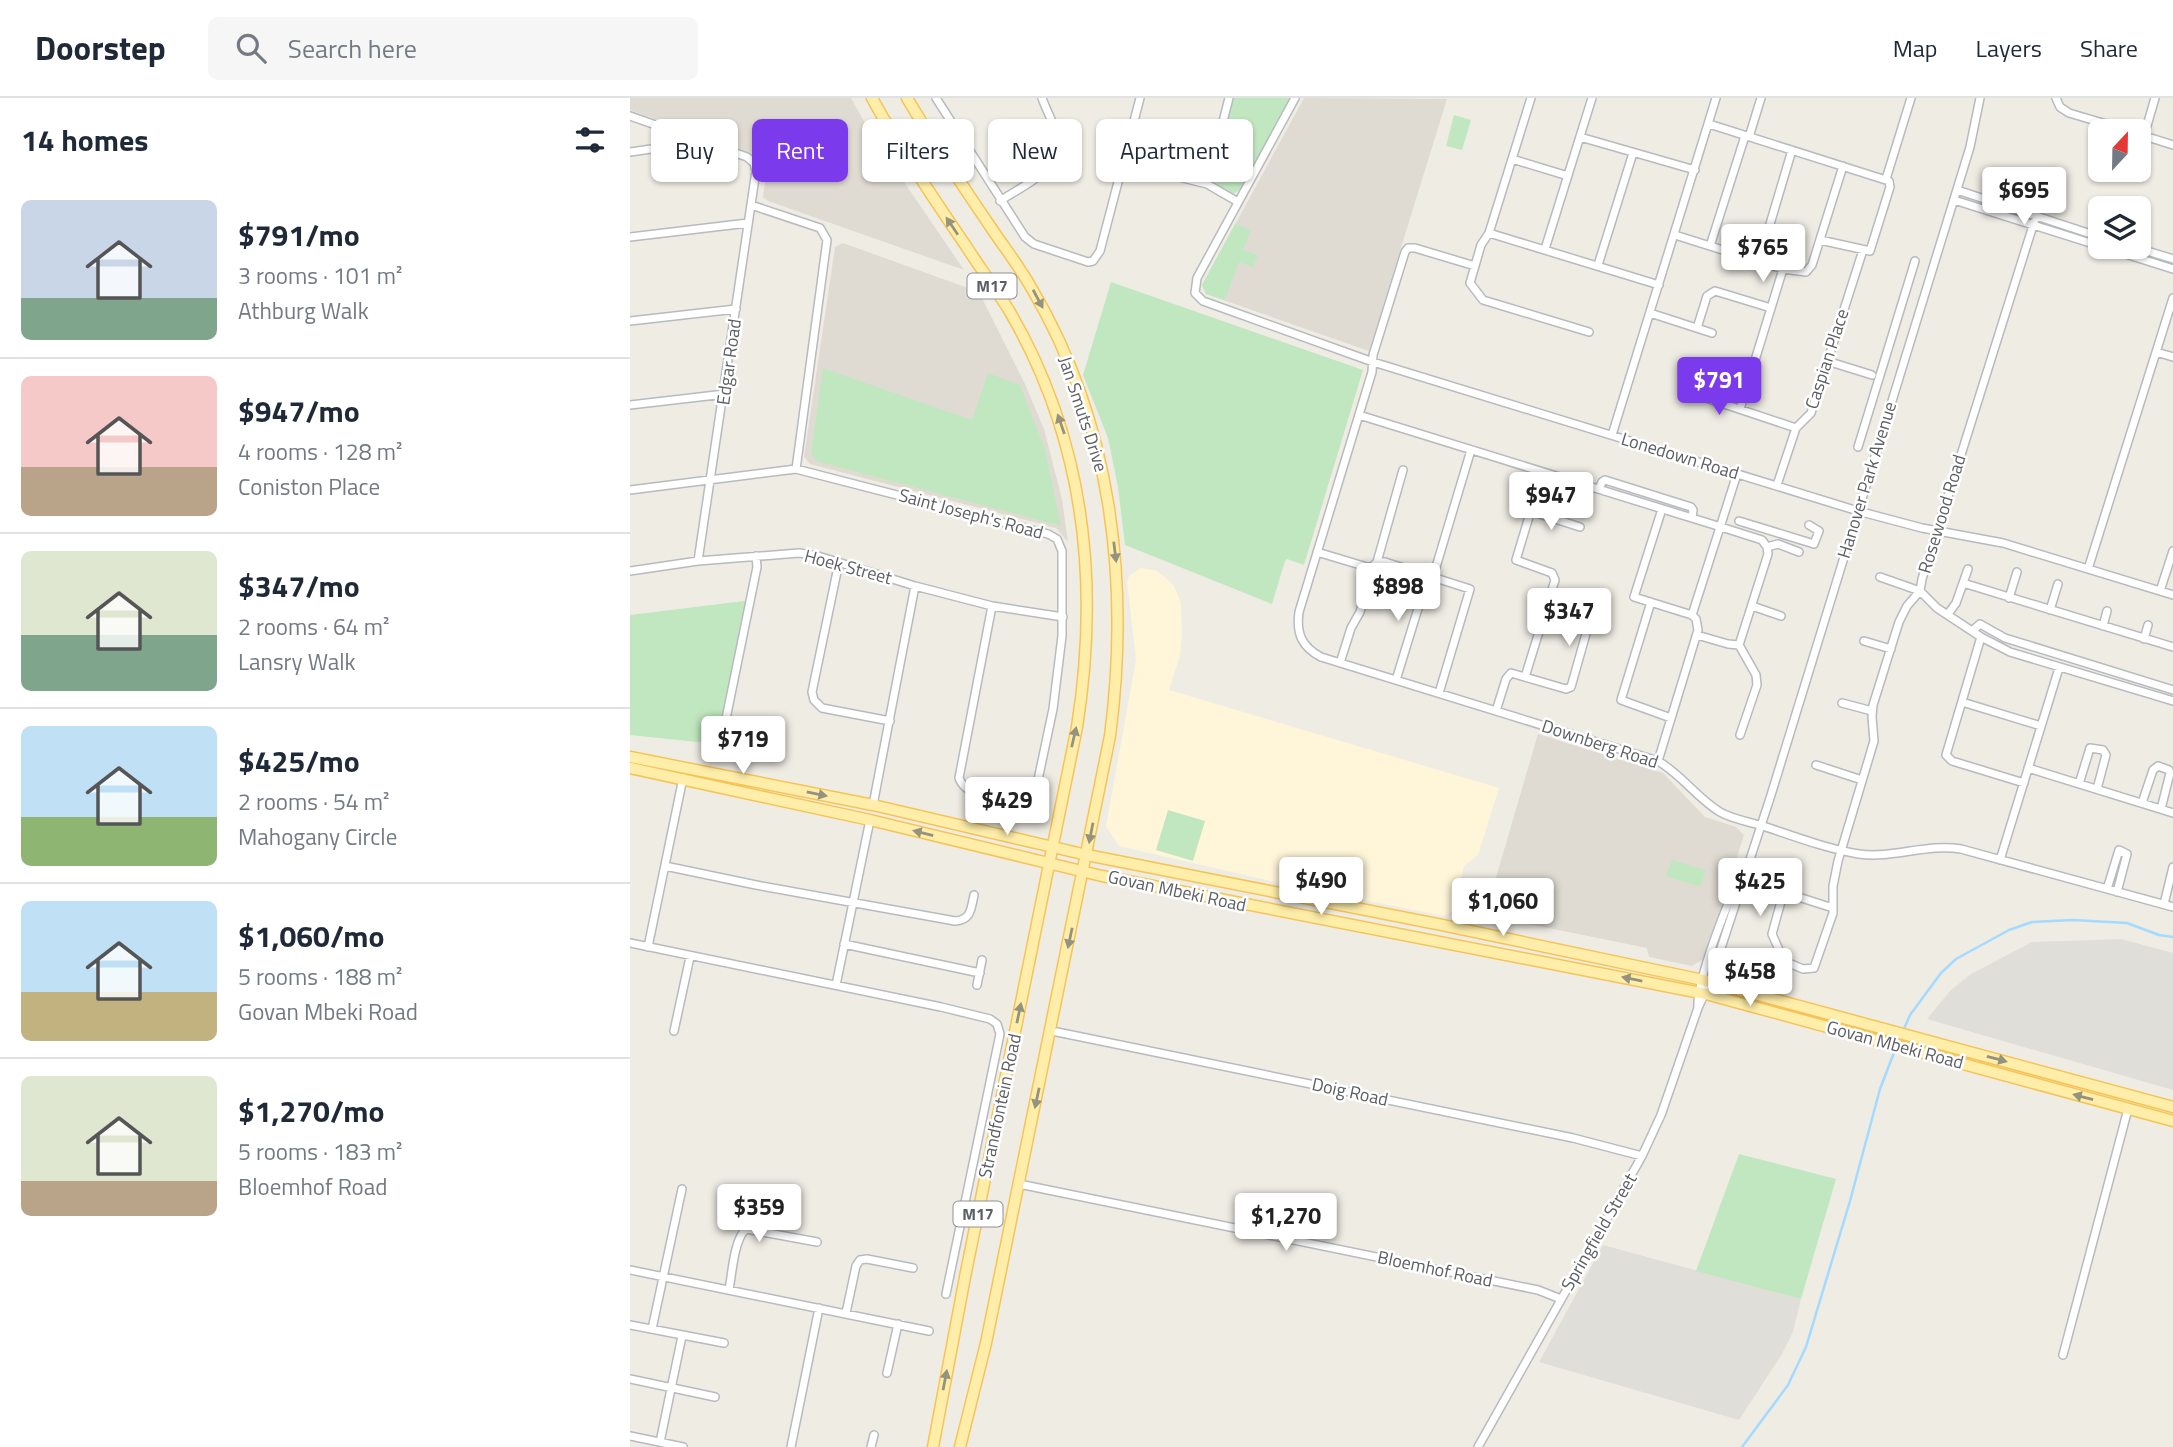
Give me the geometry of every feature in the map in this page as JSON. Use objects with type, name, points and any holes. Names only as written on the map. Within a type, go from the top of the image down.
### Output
[{"type":"main road","name":"Jan Smuts Drive","points":[[872,98],[932,196],[1009,310],[1038,366],[1067,442],[1078,490],[1087,571],[1088,635],[1077,727],[1053,848]]},
{"type":"main road","name":"Jan Smuts Drive","points":[[907,98],[1032,288],[1050,322],[1083,403],[1104,474],[1117,569],[1118,658],[1110,736],[1087,855]]},
{"type":"main road","name":"Govan Mbeki Road","points":[[630,757],[873,805],[1053,848],[1443,925],[1707,981],[2173,1107]]},
{"type":"main road","name":"Govan Mbeki Road","points":[[630,768],[1202,896],[1703,993],[2173,1121]]},
{"type":"main road","name":"Strandfontein Road","points":[[933,1447],[967,1266],[1053,848]]},
{"type":"main road","name":"Strandfontein Road","points":[[960,1447],[986,1343],[1087,855]]},
{"type":"street","points":[[936,98],[1000,201],[1031,242],[1083,262],[1093,261],[1100,251],[1118,182]]},
{"type":"street","points":[[1000,201],[1046,170],[1056,158],[1058,142],[1042,98]]},
{"type":"street","points":[[1135,119],[1140,98]]},
{"type":"street","points":[[1207,184],[1229,98]]},
{"type":"street","points":[[1199,182],[1238,202],[1295,98]]},
{"type":"street","points":[[1531,98],[1489,233],[1483,241],[1470,283],[1483,300],[1589,332]]},
{"type":"street","points":[[1545,249],[1592,98]]},
{"type":"street","points":[[1612,435],[1716,98]]},
{"type":"street","points":[[1710,246],[1761,98]]},
{"type":"street","points":[[1709,124],[1886,179],[1911,98]]},
{"type":"street","name":"Hanover Park Avenue","points":[[1703,993],[1728,902],[1749,861],[1761,825],[1970,147],[1980,98]]},
{"type":"street","points":[[2056,98],[2060,107],[2069,113],[2089,119]]},
{"type":"street","points":[[2147,119],[2155,98]]},
{"type":"street","points":[[630,116],[651,124]]},
{"type":"street","points":[[1580,137],[1695,170]]},
{"type":"street","points":[[2151,138],[2173,145]]},
{"type":"street","points":[[630,152],[651,149]]},
{"type":"street","points":[[1759,261],[1792,150]]},
{"type":"street","points":[[1598,265],[1633,153]]},
{"type":"street","name":"Edgar Road","points":[[698,561],[756,171],[754,163],[738,154]]},
{"type":"street","points":[[1512,159],[1568,176]]},
{"type":"street","points":[[1675,235],[1783,269],[1801,273],[1808,271],[1843,166]]},
{"type":"street","name":"Caspian Place","points":[[1706,398],[1796,428],[1811,413],[1863,250],[1869,252],[1872,247],[1891,186],[1886,179]]},
{"type":"street","points":[[1957,190],[2088,233]]},
{"type":"street","points":[[1954,200],[2173,269]]},
{"type":"street","name":"Lonedown Road","points":[[1238,202],[1197,278],[1195,293],[1206,303],[1373,362],[1858,511],[1937,531],[2003,543],[2173,596]]},
{"type":"street","points":[[751,205],[820,228],[827,240],[796,469]]},
{"type":"street","name":"Rosewood Road","points":[[1833,908],[1785,895],[1779,905],[1772,934],[1784,961],[1804,969],[1814,968],[1819,960],[1833,908],[1833,886],[1842,850],[1874,741],[1872,712],[1902,615],[1920,591],[2036,216]]},
{"type":"street","points":[[630,237],[748,223]]},
{"type":"street","points":[[1489,233],[1659,285]]},
{"type":"street","points":[[1820,240],[1863,250]]},
{"type":"street","name":"Downberg Road","points":[[1475,266],[1415,248],[1406,250],[1373,355],[1372,372],[1298,612],[1298,632],[1308,650],[1321,657],[1658,761],[1673,770],[1706,802],[1723,814],[1842,850],[1879,854],[1947,847],[2173,907]]},
{"type":"street","points":[[2151,252],[2173,258]]},
{"type":"street","points":[[1858,447],[1916,261]]},
{"type":"street","points":[[1740,409],[1783,269]]},
{"type":"street","points":[[1697,328],[1707,296],[1712,291],[1770,308]]},
{"type":"street","points":[[2088,569],[2173,298]]},
{"type":"street","points":[[630,321],[736,309]]},
{"type":"street","points":[[1650,313],[1712,333]]},
{"type":"street","points":[[2155,352],[2173,357]]},
{"type":"street","points":[[1827,361],[1872,375]]},
{"type":"street","points":[[630,405],[724,394]]},
{"type":"street","points":[[1871,405],[1889,411]]},
{"type":"street","points":[[1359,415],[1762,540],[1768,554],[1739,645],[1756,674],[1757,685],[1740,735]]},
{"type":"street","points":[[1777,485],[1796,428]]},
{"type":"street","points":[[1396,680],[1471,450]]},
{"type":"street","name":"Saint Joseph's Road","points":[[630,489],[796,469],[1053,536],[1060,542],[1062,551],[1063,617],[1059,672],[1035,794],[1022,803],[969,791],[961,785],[959,778],[992,606]]},
{"type":"street","points":[[1340,663],[1351,628],[1360,612],[1403,470]]},
{"type":"street","points":[[1692,615],[1737,474]]},
{"type":"street","points":[[1525,677],[1555,583],[1553,575],[1516,560],[1535,498],[1554,476]]},
{"type":"street","points":[[1599,489],[1601,482],[1605,480],[1691,507],[1692,518]]},
{"type":"street","points":[[1658,761],[1697,635],[1697,622],[1692,615],[1634,597],[1662,509]]},
{"type":"street","points":[[1530,511],[1580,527]]},
{"type":"street","points":[[1739,522],[1814,544],[1819,531],[1809,525]]},
{"type":"street","points":[[1754,537],[1757,527]]},
{"type":"street","points":[[1767,547],[1778,544],[1799,552]]},
{"type":"street","points":[[2160,592],[2173,551]]},
{"type":"street","points":[[1317,552],[1375,565],[1385,562],[1470,589],[1439,693]]},
{"type":"street","name":"Hoek Street","points":[[630,570],[698,561],[799,553],[992,606],[1063,617]]},
{"type":"street","points":[[720,748],[755,579],[756,556]]},
{"type":"street","points":[[839,562],[813,692],[814,701],[822,708],[890,721]]},
{"type":"street","points":[[1948,614],[1956,603],[1968,569]]},
{"type":"street","points":[[2010,598],[2017,572]]},
{"type":"street","points":[[1880,577],[1920,591],[1929,602],[1981,637],[2010,652],[2173,701]]},
{"type":"street","points":[[1963,583],[2173,647]]},
{"type":"street","points":[[2050,610],[2058,584]]},
{"type":"street","points":[[873,805],[915,586]]},
{"type":"street","points":[[1651,602],[1621,700],[1671,718]]},
{"type":"street","points":[[1496,711],[1507,675],[1511,673],[1570,688],[1591,616],[1548,604]]},
{"type":"street","points":[[1752,606],[1781,616]]},
{"type":"street","points":[[2102,626],[2107,611]]},
{"type":"street","points":[[1972,631],[1980,624],[2005,638],[2173,690]]},
{"type":"street","points":[[2144,639],[2148,625]]},
{"type":"street","points":[[1697,635],[1739,645]]},
{"type":"street","points":[[1981,637],[1947,750],[1949,758],[1960,764],[2024,783]]},
{"type":"street","points":[[1864,641],[1891,649]]},
{"type":"street","points":[[2000,860],[2059,668]]},
{"type":"street","points":[[1962,702],[2041,726]]},
{"type":"street","points":[[1842,703],[1872,712]]},
{"type":"street","points":[[2079,784],[2090,748],[2103,750],[2106,755],[2097,789]]},
{"type":"street","points":[[1815,765],[1862,780]]},
{"type":"street","points":[[2142,803],[2153,770],[2158,766],[2170,773],[2161,809]]},
{"type":"street","points":[[2028,768],[2173,813]]},
{"type":"street","points":[[648,947],[682,778]]},
{"type":"street","points":[[836,985],[870,820]]},
{"type":"street","points":[[2107,889],[2119,850],[2127,854],[2117,892]]},
{"type":"street","points":[[665,866],[955,921],[964,921],[968,917],[974,895]]},
{"type":"street","points":[[2164,904],[2173,867]]},
{"type":"street","points":[[630,943],[951,1009],[996,1022],[1000,1034],[946,1294]]},
{"type":"street","points":[[845,944],[980,973]]},
{"type":"street","points":[[674,1031],[690,957]]},
{"type":"street","points":[[977,985],[982,960]]},
{"type":"street","name":"Springfield Street","points":[[1478,1447],[1642,1156],[1661,1115],[1703,993]]},
{"type":"street","name":"Doig Road","points":[[1057,1032],[1573,1138],[1642,1156]]},
{"type":"street","points":[[2063,1355],[2128,1109]]},
{"type":"street","name":"Bloemhof Road","points":[[1019,1184],[1538,1290],[1561,1299]]},
{"type":"street","points":[[652,1329],[682,1189]]},
{"type":"street","points":[[729,1290],[738,1241],[746,1229],[817,1242]]},
{"type":"street","points":[[846,1313],[856,1265],[860,1260],[913,1268]]},
{"type":"street","points":[[630,1270],[929,1331]]},
{"type":"street","points":[[791,1447],[819,1308]]},
{"type":"street","points":[[887,1373],[898,1324]]},
{"type":"street","points":[[630,1325],[724,1343]]},
{"type":"street","points":[[660,1442],[682,1335]]},
{"type":"street","points":[[630,1379],[715,1397]]},
{"type":"street","points":[[871,1447],[874,1435]]},
{"type":"street","points":[[630,1436],[683,1447]]},
{"type":"shaded area","points":[[630,98],[851,98],[863,119],[862,182],[904,182],[964,270],[763,197],[765,182],[848,182],[848,119],[752,119],[752,153],[738,148],[738,119],[655,119],[630,110]]},
{"type":"shaded area","points":[[1304,98],[1447,99],[1369,351],[1206,294],[1202,285]]},
{"type":"shaded area","points":[[843,243],[979,292],[1025,384],[1044,429],[1062,499],[1068,542],[1056,528],[810,464],[804,457],[835,247]]},
{"type":"shaded area","points":[[1141,568],[1157,571],[1167,579],[1174,586],[1181,603],[1180,655],[1169,690],[1499,788],[1478,855],[1464,866],[1455,910],[1444,916],[1280,883],[1119,846],[1106,826],[1136,660],[1127,582],[1129,576]]},
{"type":"shaded area","points":[[1538,734],[1663,773],[1705,817],[1736,827],[1744,835],[1705,958],[1692,966],[1649,957],[1647,948],[1485,915]]},
{"type":"shaded area","points":[[2121,939],[2173,953],[2173,1090],[1927,1019],[1951,990],[1971,974],[2032,942]]},
{"type":"shaded area","points":[[1603,1245],[1801,1299],[1793,1332],[1782,1354],[1739,1420],[1539,1362]]},
{"type":"green space","points":[[1233,98],[1290,98],[1253,167],[1253,119],[1227,119]]},
{"type":"green space","points":[[1454,115],[1471,120],[1462,150],[1446,146]]},
{"type":"green space","points":[[1245,182],[1241,189],[1233,194],[1214,184]]},
{"type":"green space","points":[[1235,224],[1251,230],[1243,250],[1258,255],[1253,267],[1239,262],[1225,300],[1206,294],[1202,285]]},
{"type":"green space","points":[[1111,282],[1363,370],[1304,565],[1287,559],[1285,561],[1272,604],[1125,545],[1118,487],[1108,438],[1083,375]]},
{"type":"green space","points":[[823,368],[972,420],[988,373],[1020,385],[1045,449],[1061,526],[816,461],[811,453]]},
{"type":"green space","points":[[752,600],[726,745],[630,735],[630,615]]},
{"type":"green space","points":[[1168,810],[1205,821],[1193,861],[1156,850]]},
{"type":"green space","points":[[1672,860],[1706,870],[1700,887],[1666,876]]},
{"type":"green space","points":[[1739,1154],[1836,1179],[1801,1299],[1696,1271]]},
{"type":"waterway","points":[[1903,1031],[1910,1015],[1941,973],[1956,959],[2009,930],[2032,922],[2073,920],[2127,923],[2159,935],[2173,937]]},
{"type":"waterway","points":[[1742,1447],[1788,1385],[1806,1347],[1880,1089],[1895,1050]]}]
